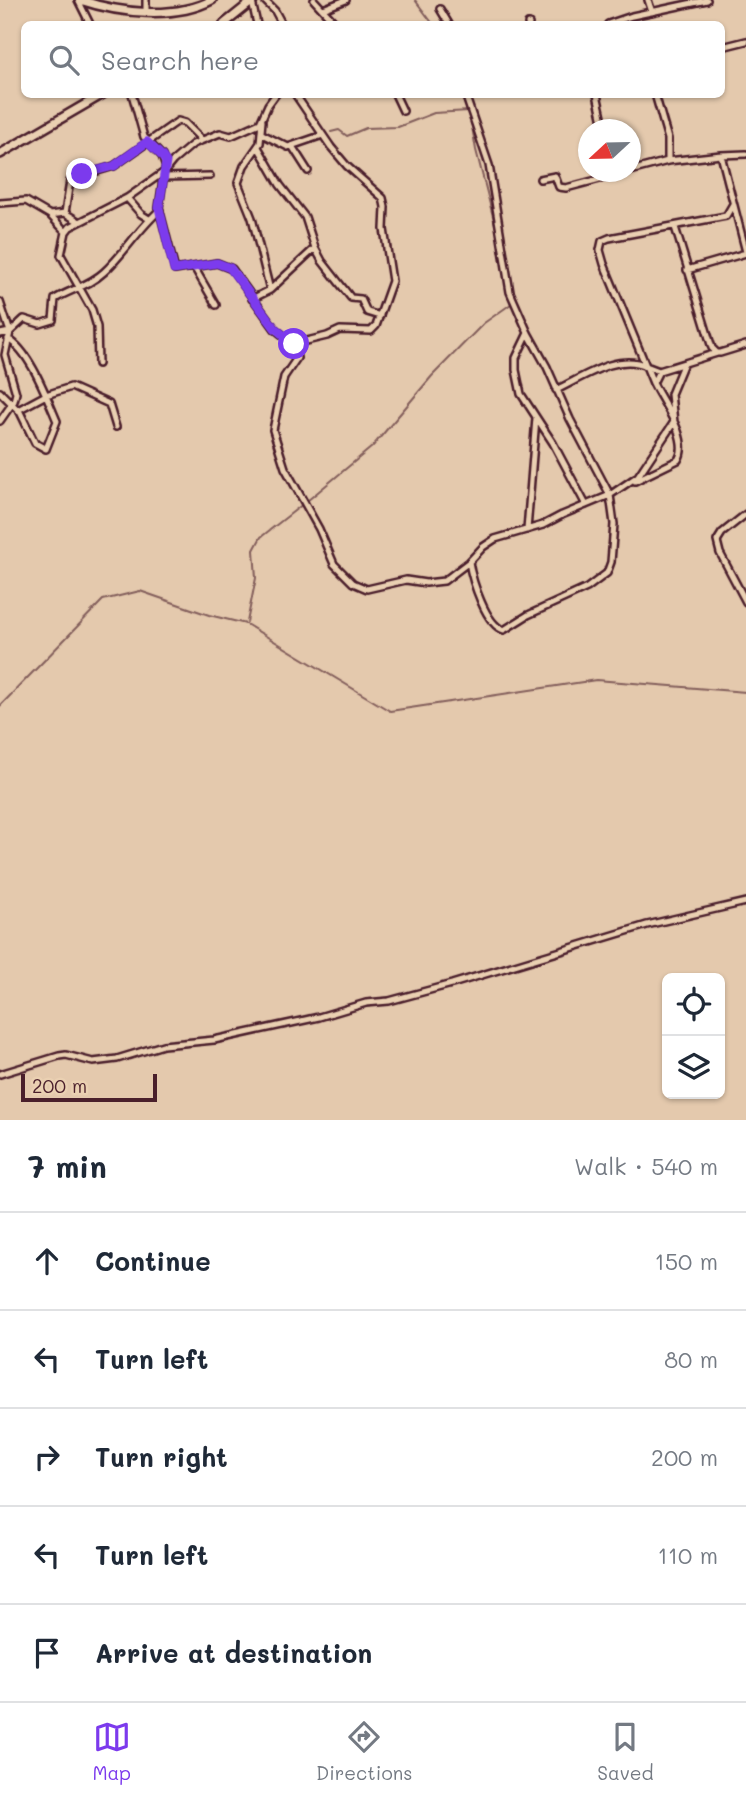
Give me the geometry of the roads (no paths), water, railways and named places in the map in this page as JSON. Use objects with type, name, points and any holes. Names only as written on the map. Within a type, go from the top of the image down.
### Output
[{"type":"main road","points":[[79,0],[112,8],[146,11],[187,9],[212,0]]},
{"type":"main road","points":[[228,21],[251,1]]},
{"type":"main road","points":[[0,154],[96,98]]},
{"type":"street","points":[[79,0],[89,21]]},
{"type":"street","points":[[146,0],[146,11]]},
{"type":"street","points":[[264,0],[280,21]]},
{"type":"street","points":[[314,0],[333,21]]},
{"type":"street","points":[[323,9],[346,0]]},
{"type":"street","points":[[648,0],[652,12]]},
{"type":"street","points":[[617,21],[707,0]]},
{"type":"street","points":[[251,1],[256,21]]},
{"type":"street","points":[[440,9],[447,21]]},
{"type":"street","points":[[632,16],[633,21]]},
{"type":"street","points":[[725,46],[745,41],[746,49]]},
{"type":"street","points":[[133,98],[147,142],[162,156],[164,172],[160,210],[174,270],[217,263],[230,268],[280,334],[294,344],[297,358],[284,377],[273,430],[285,468],[319,528],[338,569],[356,585],[370,589],[406,580],[426,583],[447,579],[495,539],[546,524],[610,495],[680,458],[682,450],[674,422],[671,394],[683,365]]},
{"type":"street","points":[[270,290],[252,218],[238,186],[244,166],[258,147],[262,121],[273,98]]},
{"type":"street","points":[[294,344],[340,330],[371,331],[380,316],[392,281],[384,229],[383,198],[347,166],[298,98]]},
{"type":"street","points":[[397,98],[403,111]]},
{"type":"street","points":[[466,98],[489,165],[510,292],[610,495],[614,525],[611,562],[607,573],[587,588],[528,615],[504,630],[498,629],[482,603],[475,588],[469,562]]},
{"type":"street","points":[[598,98],[603,119]]},
{"type":"street","points":[[656,98],[668,139],[668,161]]},
{"type":"street","points":[[65,213],[70,181],[114,166],[180,120],[202,140]]},
{"type":"street","points":[[98,364],[97,327],[81,287],[61,256],[66,232],[78,221],[127,198],[164,172],[182,152],[202,140],[220,133],[231,136],[262,121]]},
{"type":"street","points":[[262,134],[284,146],[292,146],[323,135]]},
{"type":"street","points":[[292,146],[308,172]]},
{"type":"street","points":[[258,147],[280,185],[305,217],[324,264],[351,298],[361,299],[367,312],[380,316]]},
{"type":"street","points":[[641,168],[668,161],[746,154]]},
{"type":"street","points":[[687,270],[746,252],[721,155]]},
{"type":"street","points":[[164,172],[210,176]]},
{"type":"street","points":[[540,179],[555,176],[559,187],[564,188],[586,182]]},
{"type":"street","points":[[127,198],[149,219]]},
{"type":"street","points":[[0,203],[26,201],[50,215],[66,232]]},
{"type":"street","points":[[674,422],[653,383],[604,264],[600,247],[602,242],[609,238],[726,216],[733,204]]},
{"type":"street","points":[[0,421],[16,393],[5,355],[10,332],[24,318],[37,324],[51,321],[54,318],[55,299],[90,283],[103,273],[140,233],[149,219],[160,210]]},
{"type":"street","points":[[50,215],[65,213],[78,221]]},
{"type":"street","points":[[675,227],[712,348],[717,353]]},
{"type":"street","points":[[252,299],[270,290],[315,247]]},
{"type":"street","points":[[194,267],[216,305]]},
{"type":"street","points":[[0,302],[10,332]]},
{"type":"street","points":[[0,334],[10,332]]},
{"type":"street","points":[[528,333],[516,358],[521,394],[580,489],[586,505]]},
{"type":"street","points":[[0,391],[18,410],[34,441],[46,449],[57,423],[46,395],[18,345],[8,340]]},
{"type":"street","points":[[556,390],[619,363],[635,361],[659,371],[746,345]]},
{"type":"street","points":[[653,383],[659,371]]},
{"type":"street","points":[[18,410],[46,395],[71,387],[109,404],[116,427]]},
{"type":"street","points":[[527,530],[536,416]]},
{"type":"street","points":[[626,485],[640,473],[674,422]]},
{"type":"street","points":[[746,514],[722,533],[717,541],[720,554],[746,602]]},
{"type":"street","points":[[0,1074],[59,1056],[66,1055],[93,1062],[117,1059],[163,1045],[214,1040],[319,1017],[366,1003],[388,1001],[452,984],[647,925],[746,902]]},
{"type":"waterway","points":[[415,0],[431,21]]},
{"type":"waterway","points":[[331,132],[339,130],[347,136],[366,128],[398,127],[434,113],[469,111]]},
{"type":"waterway","points":[[470,115],[498,236]]},
{"type":"waterway","points":[[307,501],[372,447],[432,376],[484,323],[511,304],[509,297]]},
{"type":"waterway","points":[[247,622],[256,578],[254,550],[261,537],[303,504]]},
{"type":"waterway","points":[[0,706],[103,600],[140,591],[209,615],[246,624],[390,711],[596,680],[746,692]]}]
